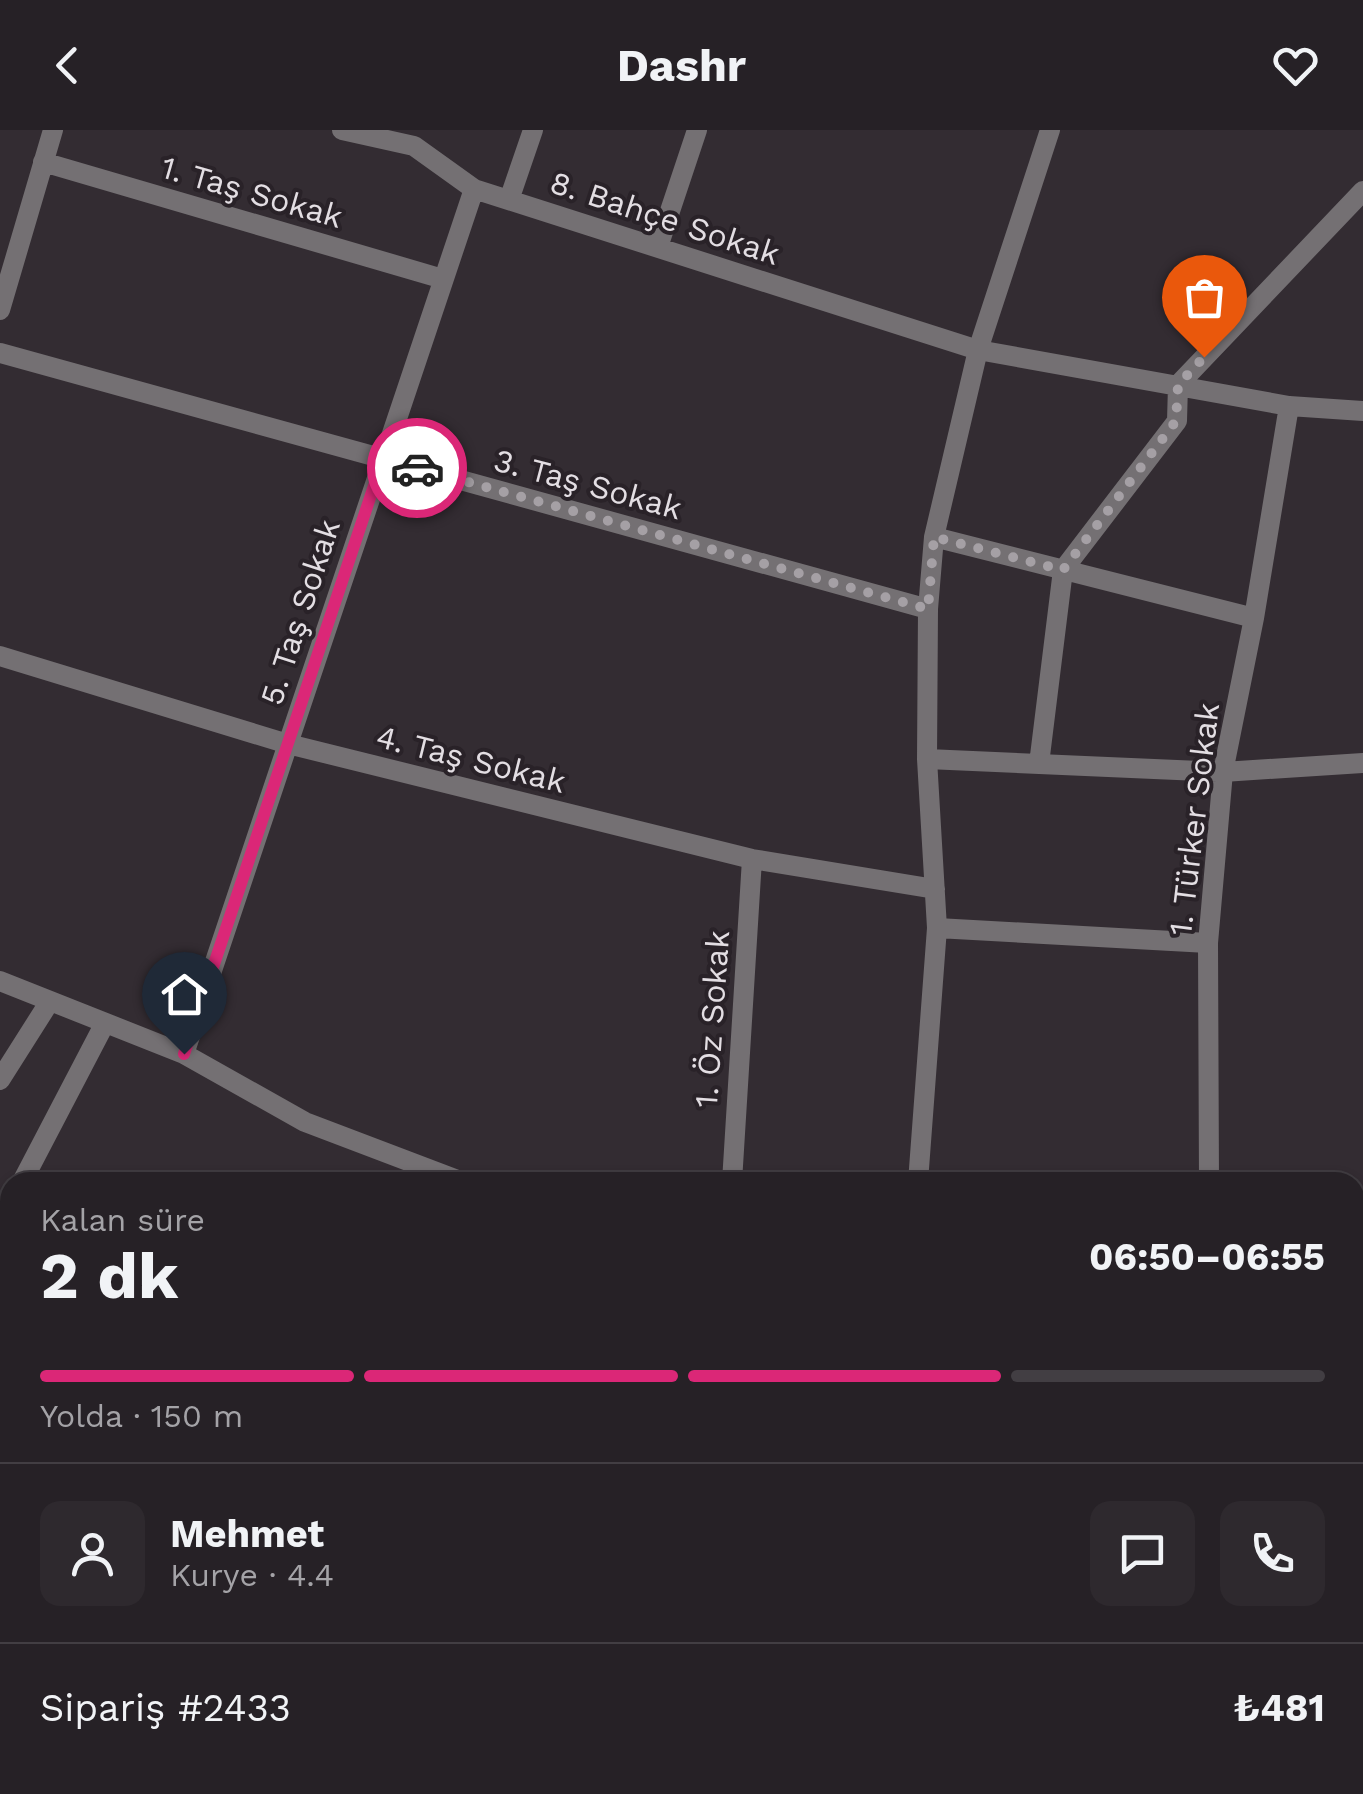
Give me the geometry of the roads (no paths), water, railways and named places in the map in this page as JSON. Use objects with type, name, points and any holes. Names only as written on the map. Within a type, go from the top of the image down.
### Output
[{"type":"street","points":[[0,310],[52,130]]},
{"type":"street","name":"8. Bahçe Sokak","points":[[342,130],[414,146],[474,189],[978,350],[1289,406],[1363,410]]},
{"type":"street","points":[[509,200],[533,130]]},
{"type":"street","points":[[658,247],[698,130]]},
{"type":"street","points":[[919,1172],[937,928],[927,759],[928,609],[934,537],[978,350],[1050,130]]},
{"type":"street","name":"1. Taş Sokak","points":[[43,162],[443,279]]},
{"type":"street","name":"5. Taş Sokak","points":[[184,1054],[474,189]]},
{"type":"street","points":[[1039,764],[1063,570],[1176,421],[1178,385],[1363,191]]},
{"type":"street","name":"3. Taş Sokak","points":[[0,353],[928,609]]},
{"type":"street","name":"1. Türker Sokak","points":[[1209,1172],[1208,943],[1223,772],[1254,618],[1289,406]]},
{"type":"street","points":[[934,537],[1254,618]]},
{"type":"street","name":"4. Taş Sokak","points":[[0,656],[288,744],[752,859],[935,890]]},
{"type":"street","points":[[927,759],[1223,772],[1363,763]]},
{"type":"street","name":"1. Öz Sokak","points":[[733,1172],[752,859]]},
{"type":"street","points":[[937,928],[1208,943]]},
{"type":"street","points":[[0,982],[184,1054],[306,1122],[437,1172]]},
{"type":"street","points":[[0,1080],[50,1001]]},
{"type":"street","points":[[27,1172],[104,1022]]}]
